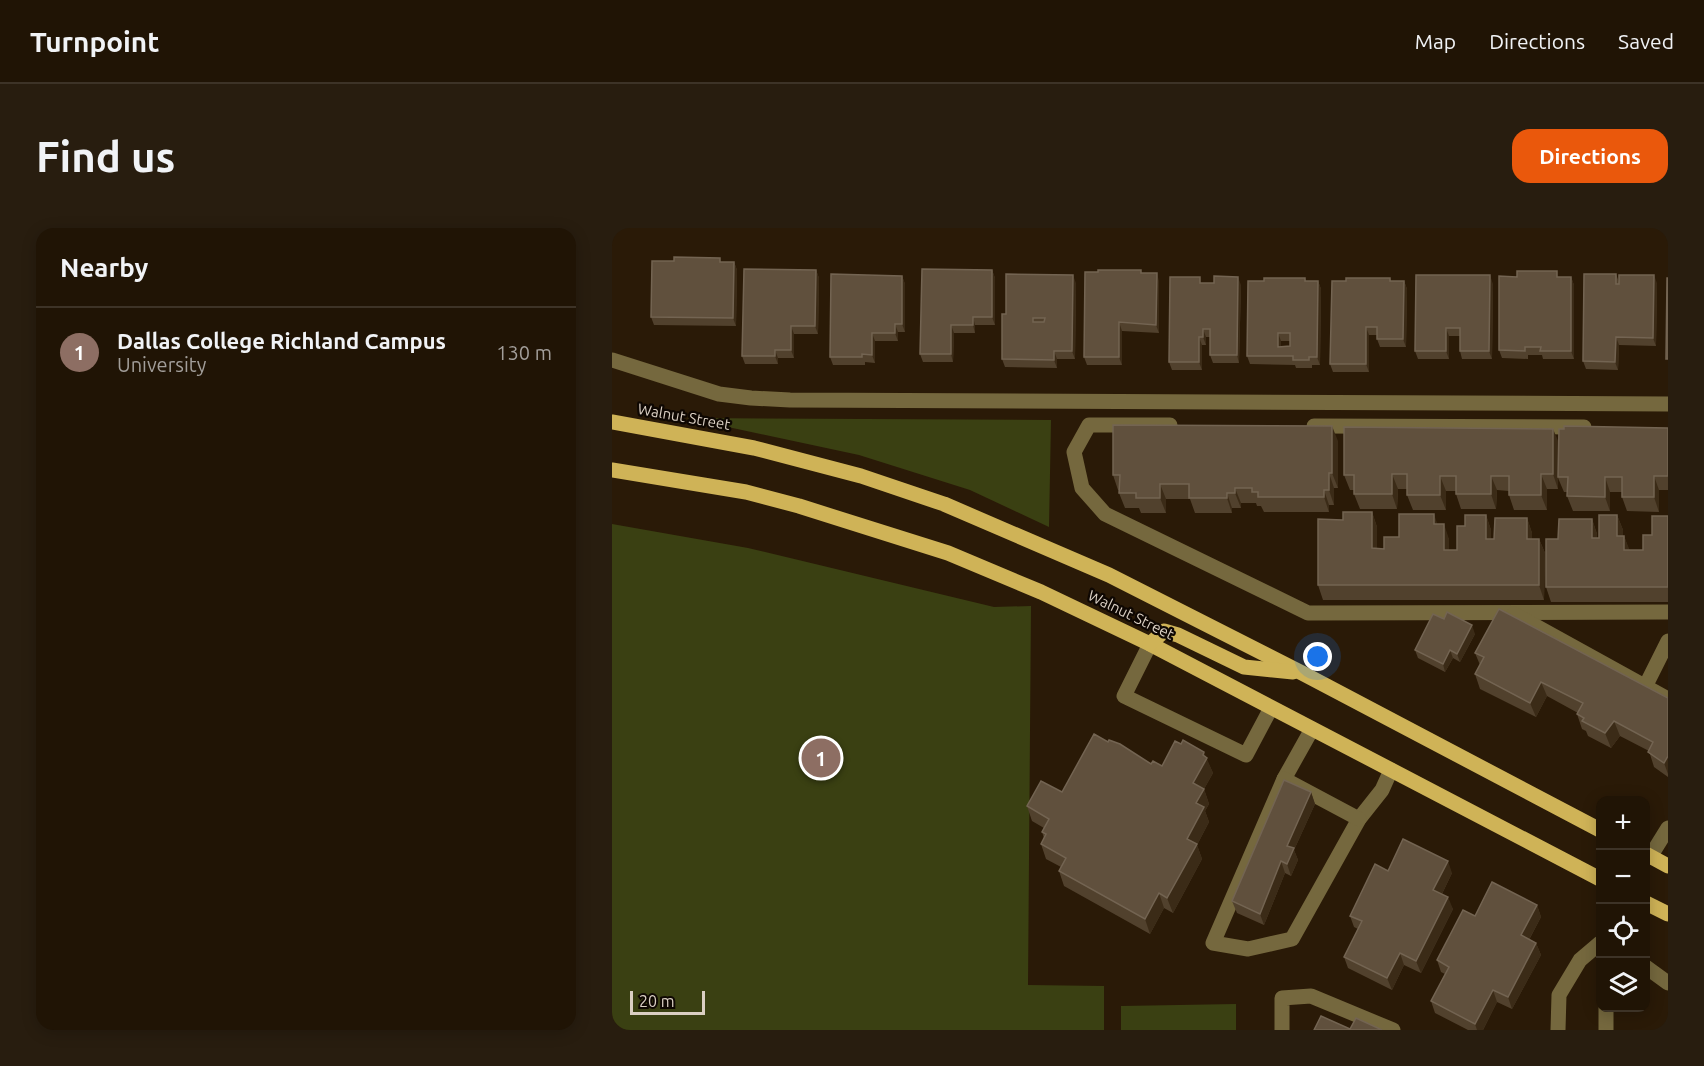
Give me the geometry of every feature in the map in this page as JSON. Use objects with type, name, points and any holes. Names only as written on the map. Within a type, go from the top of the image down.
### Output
[{"type":"main road","name":"Walnut Street","points":[[612,422],[754,448],[861,476],[944,504],[1109,575],[1302,673],[1596,828]]},
{"type":"main road","name":"Walnut Street","points":[[612,470],[746,492],[799,506],[948,553],[1041,592],[1150,644],[1596,877]]},
{"type":"main road","points":[[1150,644],[1164,632],[1178,635],[1244,667],[1302,673]]},
{"type":"main road","points":[[1650,860],[1668,866]]},
{"type":"main road","points":[[1648,904],[1668,914]]},
{"type":"lane","points":[[612,360],[719,393],[751,398],[790,400],[1668,404]]},
{"type":"lane","points":[[1183,425],[1089,425],[1074,452],[1082,488],[1105,514],[1308,613],[1668,612]]},
{"type":"lane","points":[[1302,426],[1597,428]]},
{"type":"lane","points":[[1511,613],[1668,699]]},
{"type":"lane","points":[[1645,687],[1668,640]]},
{"type":"lane","points":[[1150,644],[1124,696],[1246,755],[1271,708]]},
{"type":"lane","points":[[1312,729],[1284,779],[1213,943],[1248,949],[1292,939],[1359,819],[1382,790],[1391,770]]},
{"type":"lane","points":[[1284,779],[1359,819]]},
{"type":"lane","points":[[1650,855],[1668,828]]},
{"type":"lane","points":[[1558,1030],[1559,995],[1580,960],[1596,946]]},
{"type":"lane","points":[[1650,970],[1668,983]]},
{"type":"lane","points":[[1282,1030],[1282,998],[1311,996],[1393,1030]]},
{"type":"lane","points":[[1606,1012],[1606,1030]]},
{"type":"green space","points":[[686,418],[1051,420],[1049,527],[970,490],[859,455]]},
{"type":"green space","points":[[612,524],[748,548],[994,607],[1031,606],[1028,985],[1104,986],[1104,1030],[612,1030]]},
{"type":"green space","points":[[1236,1004],[1236,1030],[1121,1030],[1121,1006]]},
{"type":"building","points":[[674,257],[720,258],[720,262],[734,262],[733,318],[651,317],[652,261],[674,261]]},
{"type":"building","points":[[744,269],[816,270],[815,326],[791,326],[791,350],[775,350],[775,356],[742,356]]},
{"type":"building","points":[[922,269],[992,270],[992,317],[973,317],[973,325],[951,325],[951,354],[920,354]]},
{"type":"building","points":[[1098,270],[1141,270],[1141,273],[1157,273],[1156,325],[1119,322],[1119,357],[1084,357],[1085,272],[1098,272]]},
{"type":"building","points":[[1517,271],[1557,271],[1557,277],[1571,277],[1571,351],[1540,351],[1541,347],[1525,347],[1525,351],[1499,350],[1499,276],[1517,277]]},
{"type":"building","points":[[831,274],[902,276],[902,324],[895,324],[895,333],[872,333],[872,355],[830,357]]},
{"type":"building","points":[[1006,274],[1073,275],[1072,351],[1054,351],[1054,360],[1002,359],[1002,314],[1006,314]],"holes":[[[1033,318],[1045,318],[1044,322],[1033,322]]]},
{"type":"building","points":[[1584,274],[1616,274],[1616,284],[1619,284],[1619,275],[1654,275],[1653,338],[1616,337],[1615,362],[1583,361]]},
{"type":"building","points":[[1416,275],[1490,275],[1489,351],[1460,351],[1460,328],[1446,328],[1446,351],[1415,351]]},
{"type":"building","points":[[1214,276],[1238,277],[1237,355],[1210,355],[1210,329],[1203,329],[1203,337],[1199,337],[1199,362],[1169,362],[1170,277],[1200,277],[1200,283],[1214,283]]},
{"type":"building","points":[[1264,278],[1305,278],[1305,281],[1318,281],[1317,357],[1309,357],[1309,360],[1293,360],[1293,356],[1247,356],[1248,281],[1264,281]],"holes":[[[1278,333],[1290,333],[1290,346],[1278,347]]]},
{"type":"building","points":[[1346,278],[1390,278],[1390,281],[1404,281],[1403,339],[1377,339],[1377,327],[1366,327],[1366,364],[1330,364],[1332,281],[1346,281]]},
{"type":"building","points":[[1667,278],[1668,359],[1666,359]]},
{"type":"building","points":[[1113,425],[1332,426],[1332,473],[1329,473],[1329,490],[1324,490],[1324,497],[1258,497],[1258,492],[1252,492],[1252,488],[1235,488],[1235,493],[1227,493],[1227,498],[1189,498],[1189,484],[1160,484],[1160,498],[1136,498],[1136,493],[1119,493],[1120,475],[1113,475]]},
{"type":"building","points":[[1564,426],[1668,428],[1668,476],[1654,476],[1654,497],[1622,497],[1622,477],[1605,477],[1605,497],[1567,496],[1568,477],[1558,477],[1559,429],[1564,429]]},
{"type":"building","points":[[1344,427],[1553,429],[1553,474],[1541,474],[1541,495],[1509,495],[1509,476],[1491,476],[1491,494],[1456,494],[1456,476],[1440,476],[1440,495],[1407,495],[1407,474],[1392,474],[1392,494],[1354,494],[1354,475],[1344,475]]},
{"type":"building","points":[[1343,512],[1372,512],[1372,548],[1384,549],[1384,537],[1399,537],[1399,514],[1434,514],[1434,524],[1444,524],[1444,550],[1457,550],[1457,526],[1465,526],[1465,515],[1486,515],[1486,539],[1494,539],[1495,518],[1527,518],[1527,539],[1539,539],[1539,585],[1318,585],[1318,519],[1343,520]]},
{"type":"building","points":[[1599,515],[1617,515],[1617,536],[1624,536],[1624,550],[1643,550],[1643,535],[1652,535],[1652,516],[1668,516],[1668,587],[1546,587],[1546,539],[1558,539],[1559,519],[1592,519],[1592,538],[1599,538]]},
{"type":"building","points":[[1499,609],[1668,698],[1668,756],[1664,763],[1648,752],[1653,742],[1614,721],[1605,733],[1582,721],[1584,718],[1577,714],[1583,703],[1541,682],[1530,703],[1475,674],[1484,657],[1475,653]]},
{"type":"building","points":[[1447,612],[1472,625],[1457,654],[1450,650],[1443,664],[1415,650],[1433,614],[1444,619]]},
{"type":"building","points":[[1094,734],[1108,742],[1109,740],[1120,744],[1151,764],[1153,761],[1162,766],[1175,741],[1181,744],[1183,740],[1204,752],[1203,755],[1207,758],[1193,783],[1204,789],[1196,803],[1204,807],[1187,839],[1197,844],[1167,898],[1159,893],[1145,919],[1059,871],[1066,858],[1041,844],[1046,834],[1042,832],[1049,819],[1027,806],[1041,781],[1062,792]]},
{"type":"building","points":[[1284,780],[1311,792],[1287,846],[1294,848],[1287,864],[1281,861],[1260,914],[1232,901]]},
{"type":"building","points":[[1403,839],[1448,861],[1433,890],[1448,897],[1416,961],[1400,953],[1387,978],[1344,957],[1362,921],[1350,916],[1375,864],[1388,871]]},
{"type":"building","points":[[1492,882],[1537,905],[1521,935],[1536,943],[1508,997],[1493,990],[1475,1024],[1431,1001],[1449,967],[1437,960],[1463,910],[1475,916]]},
{"type":"building","points":[[1321,1016],[1350,1029],[1356,1018],[1382,1030],[1314,1030]]},
{"type":"place","name":"Dallas College Richland Campus","points":[[821,758]]}]
